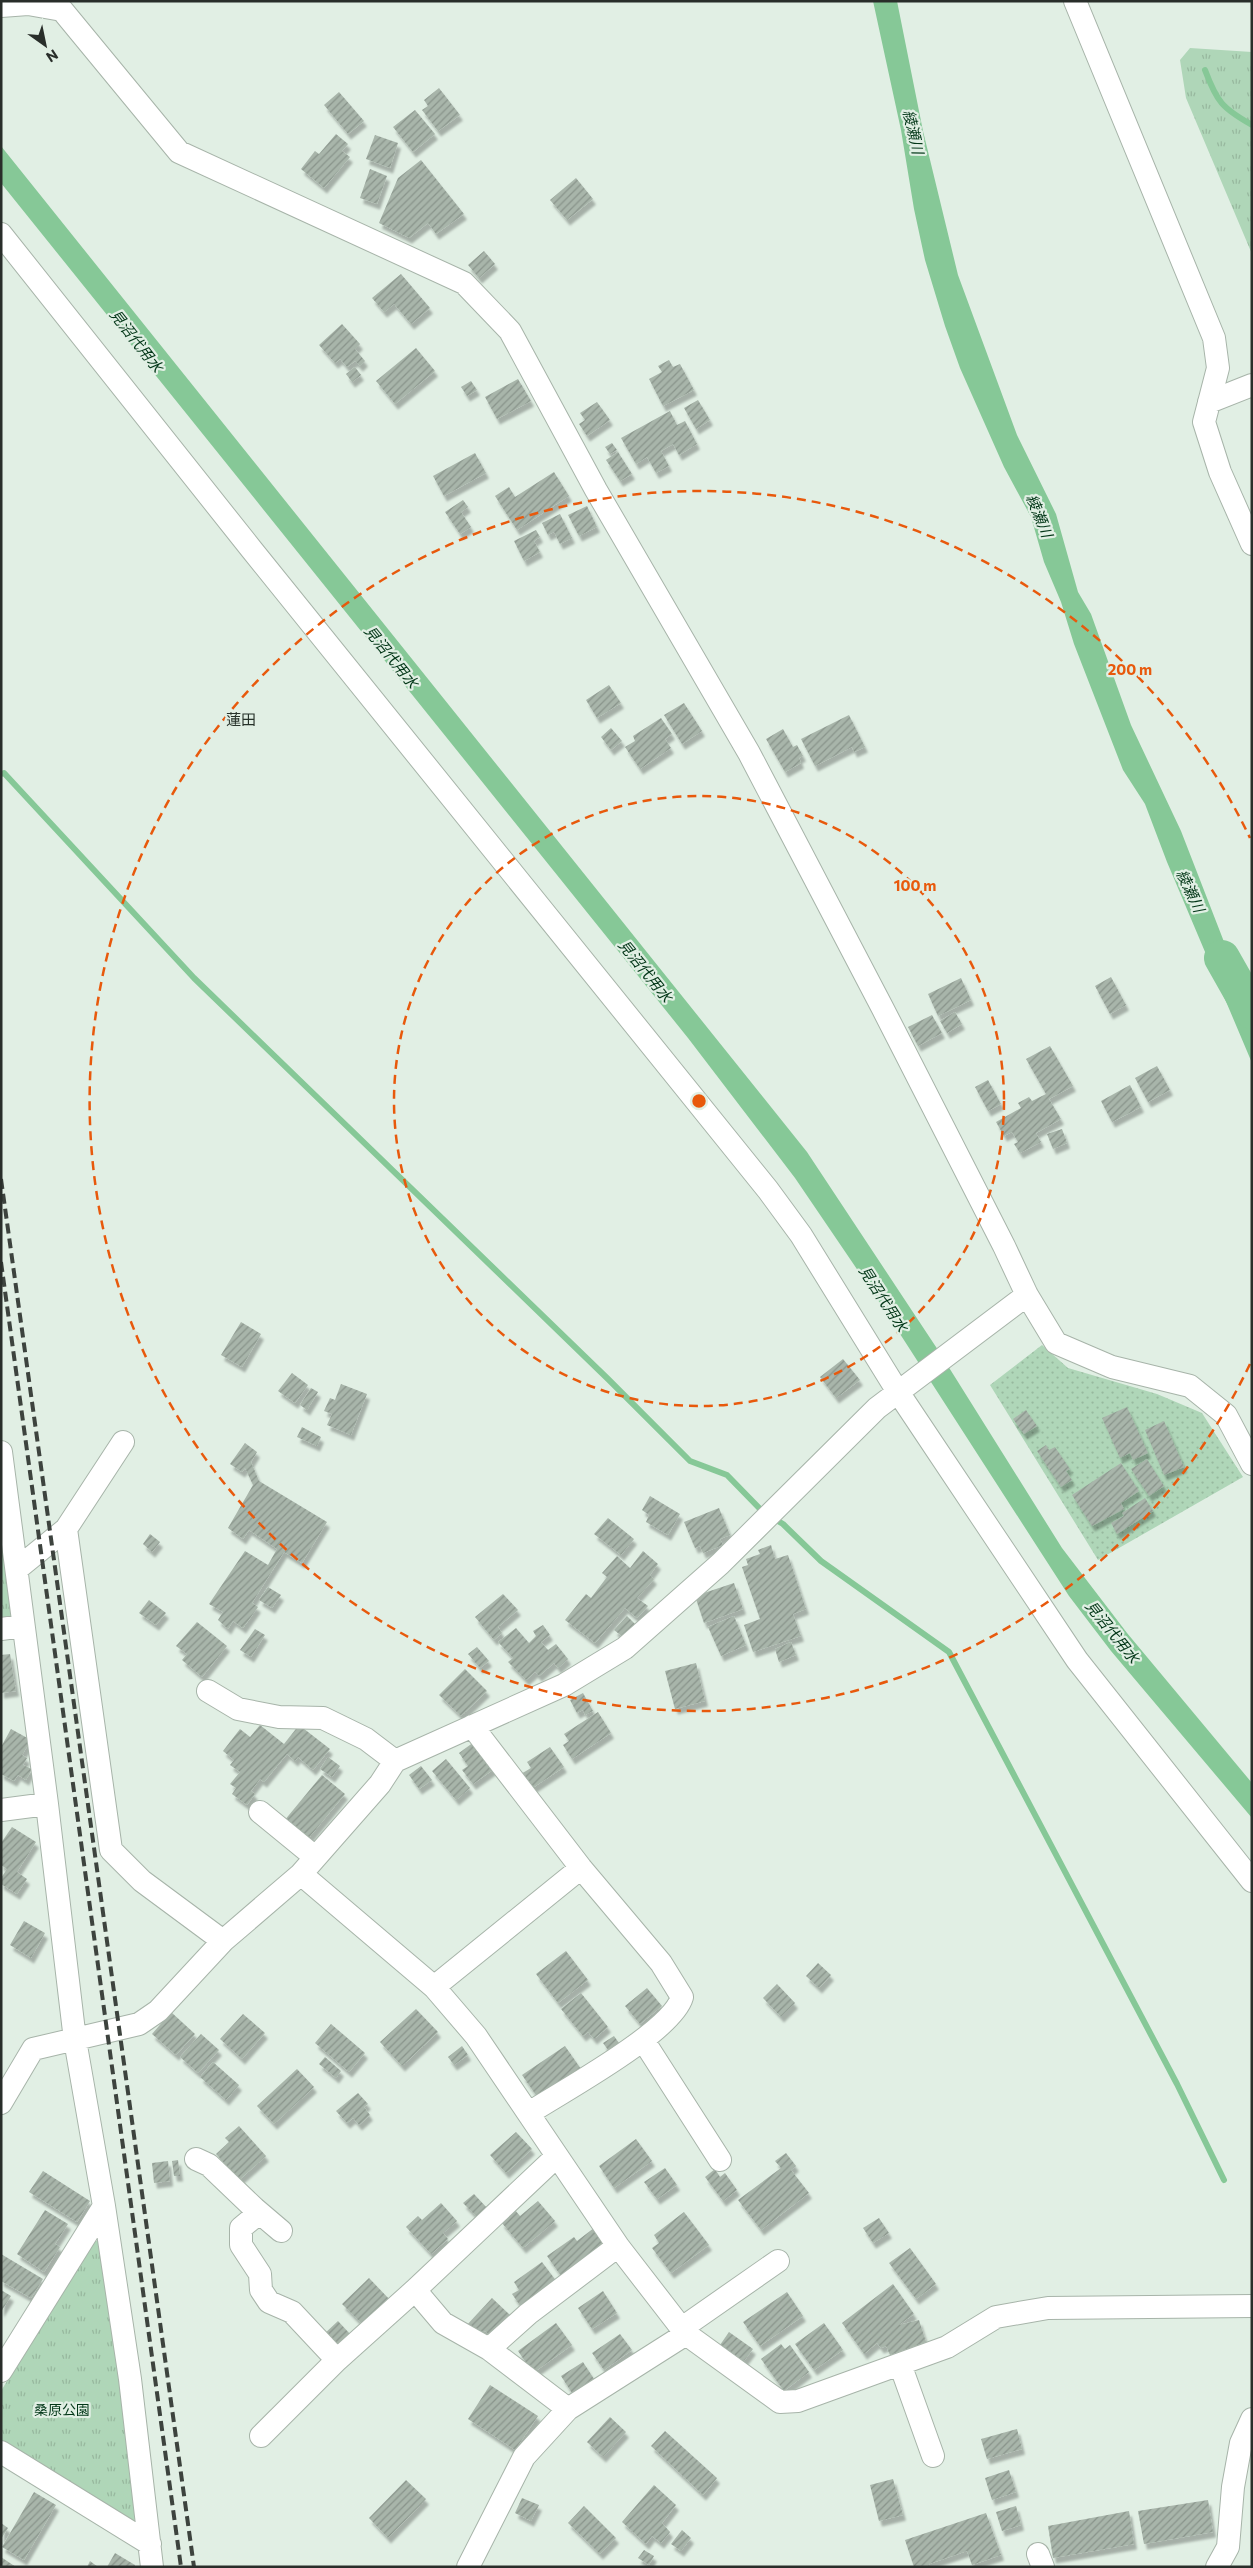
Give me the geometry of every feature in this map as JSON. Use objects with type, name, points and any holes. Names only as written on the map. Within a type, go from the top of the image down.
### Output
[{"type":"street","points":[[1075,1],[1214,338],[1218,368],[1204,422],[1220,472],[1252,544]]},
{"type":"street","points":[[1,6],[28,4],[62,10],[179,152],[464,283],[510,331],[596,490],[749,753],[960,1158],[1027,1295],[1056,1343],[1112,1367],[1190,1386],[1226,1415],[1252,1464]]},
{"type":"street","points":[[1,234],[252,550],[768,1190],[801,1235],[898,1392],[1077,1660],[1252,1881]]},
{"type":"street","points":[[1209,402],[1252,385]]},
{"type":"street","points":[[1,2103],[33,2049],[139,2024],[158,2012],[223,1941],[308,1865],[380,1784],[395,1761],[564,1685],[625,1648],[720,1564],[877,1408],[1027,1295]]},
{"type":"street","points":[[17,1569],[66,1529],[123,1442]]},
{"type":"street","points":[[1,1452],[48,1804],[75,2040],[104,2206],[130,2379],[152,2567]]},
{"type":"street","points":[[66,1529],[111,1850],[142,1881],[223,1941]]},
{"type":"street","points":[[1,1629],[23,1626]]},
{"type":"street","points":[[208,1691],[238,1709],[279,1717],[322,1718],[366,1739],[395,1761]]},
{"type":"street","points":[[472,1726],[581,1868],[662,1963],[682,1997],[680,2006],[643,2040],[529,2113]]},
{"type":"street","points":[[1,1810],[48,1804]]},
{"type":"street","points":[[260,1812],[308,1865],[434,1987],[476,2036],[618,2246],[684,2331],[780,2402],[798,2400],[947,2346],[996,2318],[1048,2308],[1252,2306]]},
{"type":"street","points":[[434,1987],[581,1868]]},
{"type":"street","points":[[643,2040],[720,2160]]},
{"type":"street","points":[[261,2436],[337,2360],[415,2290],[557,2156]]},
{"type":"street","points":[[196,2159],[209,2165],[281,2231]]},
{"type":"street","points":[[1,2371],[8,2344],[104,2206]]},
{"type":"street","points":[[254,2208],[253,2218],[241,2228],[241,2245],[260,2274],[261,2290],[269,2302],[292,2312],[337,2360]]},
{"type":"street","points":[[489,2349],[528,2314],[618,2246]]},
{"type":"street","points":[[468,2567],[524,2457],[568,2409],[684,2331],[778,2261]]},
{"type":"street","points":[[415,2290],[443,2323],[489,2349],[568,2409]]},
{"type":"street","points":[[900,2364],[934,2456]]},
{"type":"street","points":[[1217,2567],[1228,2547],[1232,2487],[1242,2443],[1252,2419]]},
{"type":"street","points":[[1,2452],[150,2544]]},
{"type":"green space","points":[[1190,48],[1252,52],[1252,254],[1186,98],[1180,60]]},
{"type":"green space","points":[[1042,1345],[1068,1368],[1157,1394],[1202,1413],[1243,1477],[1098,1560],[990,1385]]},
{"type":"green space","points":[[1,1497],[17,1609],[6,1622],[1,1622]]},
{"type":"green space","name":"桑原公園","points":[[92,2240],[101,2242],[137,2518],[128,2524],[1,2444],[1,2391]]},
{"type":"water","points":[[873,1],[897,1],[923,131],[958,275],[1017,435],[1056,514],[1078,592],[1091,614],[1131,725],[1181,831],[1252,1014],[1252,1063],[1167,862],[1145,804],[1123,770],[1074,644],[1061,602],[1044,562],[1031,517],[1004,467],[960,368],[945,326],[925,260],[914,209],[901,130]]},
{"type":"water","name":"見沼代用水","points":[[1,146],[807,1152],[938,1350],[1062,1548],[1127,1633],[1252,1783],[1252,1818],[1111,1651],[1069,1596],[882,1306],[795,1178],[688,1038],[1,183]]},
{"type":"building","points":[[439,88],[460,115],[438,131],[422,110],[428,106],[424,100]]},
{"type":"building","points":[[339,92],[364,121],[348,134],[324,105]]},
{"type":"building","points":[[415,110],[435,134],[413,152],[393,127]]},
{"type":"building","points":[[336,134],[348,144],[342,151],[350,157],[324,188],[301,169],[315,151],[319,154]]},
{"type":"building","points":[[375,135],[398,143],[390,168],[366,159]]},
{"type":"building","points":[[421,160],[464,214],[436,234],[428,223],[409,238],[379,223],[398,178]]},
{"type":"building","points":[[370,169],[387,176],[377,204],[360,198]]},
{"type":"building","points":[[576,178],[593,199],[567,220],[550,200]]},
{"type":"building","points":[[484,251],[495,264],[479,278],[468,265]]},
{"type":"building","points":[[401,274],[430,308],[411,324],[394,304],[384,312],[372,298]]},
{"type":"building","points":[[342,324],[360,344],[355,349],[365,361],[360,366],[355,361],[347,367],[340,359],[335,363],[319,345]]},
{"type":"building","points":[[416,348],[435,371],[395,404],[376,381]]},
{"type":"building","points":[[669,360],[673,367],[680,364],[694,390],[663,406],[649,379],[662,372],[658,366]]},
{"type":"building","points":[[355,367],[361,375],[352,382],[346,374]]},
{"type":"building","points":[[518,379],[531,401],[497,419],[485,397]]},
{"type":"building","points":[[471,381],[477,390],[467,396],[461,387]]},
{"type":"building","points":[[698,400],[710,420],[696,429],[684,408]]},
{"type":"building","points":[[597,402],[610,420],[587,436],[579,424],[585,420],[580,413]]},
{"type":"building","points":[[670,411],[677,425],[685,421],[697,444],[679,455],[673,444],[661,451],[669,466],[656,473],[647,457],[636,464],[621,438]]},
{"type":"building","points":[[612,443],[617,450],[610,454],[605,447]]},
{"type":"building","points":[[618,452],[632,474],[620,481],[606,460]]},
{"type":"building","points":[[475,453],[486,473],[444,496],[433,476]]},
{"type":"building","points":[[554,472],[569,496],[517,530],[495,496],[509,487],[515,497]]},
{"type":"building","points":[[463,500],[468,507],[461,512],[471,527],[460,534],[445,512]]},
{"type":"building","points":[[587,506],[597,527],[579,536],[568,515]]},
{"type":"building","points":[[560,514],[572,538],[560,544],[554,532],[548,535],[542,523]]},
{"type":"building","points":[[536,530],[540,537],[534,541],[540,552],[524,561],[514,541]]},
{"type":"building","points":[[609,685],[621,703],[597,718],[586,700]]},
{"type":"building","points":[[684,703],[702,731],[682,744],[664,715]]},
{"type":"building","points":[[849,715],[865,747],[854,752],[852,747],[815,766],[801,739]]},
{"type":"building","points":[[661,718],[672,734],[665,739],[671,748],[640,769],[625,747],[635,741],[633,736]]},
{"type":"building","points":[[611,728],[622,741],[611,750],[601,737]]},
{"type":"building","points":[[783,729],[793,747],[797,745],[803,756],[799,758],[801,763],[785,772],[766,739]]},
{"type":"building","points":[[1111,977],[1126,1005],[1110,1014],[1095,986]]},
{"type":"building","points":[[961,978],[971,1000],[938,1016],[928,994]]},
{"type":"building","points":[[955,1012],[962,1024],[947,1033],[940,1021]]},
{"type":"building","points":[[932,1015],[942,1033],[918,1046],[908,1027]]},
{"type":"building","points":[[1050,1046],[1073,1086],[1049,1099],[1061,1119],[1036,1133],[1041,1142],[1020,1153],[1014,1144],[1018,1142],[1012,1132],[1004,1136],[996,1122],[1021,1108],[1018,1103],[1029,1097],[1032,1101],[1046,1094],[1026,1059]]},
{"type":"building","points":[[1157,1066],[1170,1090],[1148,1102],[1135,1078]]},
{"type":"building","points":[[988,1080],[1001,1104],[988,1111],[975,1087]]},
{"type":"building","points":[[1130,1085],[1141,1107],[1112,1122],[1101,1101]]},
{"type":"building","points":[[1062,1129],[1067,1143],[1053,1149],[1047,1134]]},
{"type":"building","points":[[241,1322],[261,1334],[242,1367],[221,1355]]},
{"type":"building","points":[[843,1359],[860,1380],[836,1398],[820,1377]]},
{"type":"building","points":[[292,1373],[308,1385],[295,1403],[278,1391]]},
{"type":"building","points":[[341,1384],[367,1394],[351,1435],[327,1425],[332,1414],[324,1411],[330,1398],[335,1400]]},
{"type":"building","points":[[311,1388],[318,1392],[307,1410],[300,1405]]},
{"type":"building","points":[[1127,1407],[1148,1453],[1133,1460],[1130,1453],[1120,1458],[1102,1418]]},
{"type":"building","points":[[1026,1410],[1037,1426],[1024,1434],[1013,1419]]},
{"type":"building","points":[[1164,1421],[1184,1467],[1164,1475],[1145,1430]]},
{"type":"building","points":[[302,1427],[321,1437],[317,1446],[297,1437]]},
{"type":"building","points":[[245,1443],[257,1452],[251,1462],[259,1481],[327,1522],[302,1563],[284,1552],[252,1603],[258,1607],[243,1628],[233,1621],[228,1629],[218,1620],[223,1612],[209,1604],[245,1551],[268,1565],[277,1549],[249,1530],[243,1539],[228,1528],[253,1485],[245,1468],[242,1472],[230,1464]]},
{"type":"building","points":[[1046,1445],[1049,1450],[1055,1447],[1070,1469],[1066,1471],[1072,1480],[1061,1487],[1037,1451]]},
{"type":"building","points":[[1147,1459],[1164,1486],[1149,1496],[1131,1469]]},
{"type":"building","points":[[1121,1463],[1139,1491],[1121,1503],[1124,1509],[1092,1526],[1072,1495]]},
{"type":"building","points":[[650,1496],[680,1514],[668,1535],[646,1522],[649,1515],[642,1510]]},
{"type":"building","points":[[1145,1498],[1153,1511],[1117,1534],[1111,1523],[1124,1516],[1122,1513]]},
{"type":"building","points":[[719,1508],[730,1535],[720,1539],[723,1545],[703,1553],[700,1546],[695,1548],[684,1522]]},
{"type":"building","points":[[608,1518],[634,1539],[621,1555],[594,1534]]},
{"type":"building","points":[[150,1534],[160,1542],[152,1552],[143,1544]]},
{"type":"building","points":[[771,1545],[775,1559],[788,1555],[806,1609],[793,1614],[801,1636],[753,1652],[744,1625],[760,1619],[742,1567],[748,1565],[746,1559],[760,1554],[758,1550]]},
{"type":"building","points":[[643,1551],[658,1564],[650,1575],[654,1579],[637,1598],[648,1606],[637,1618],[625,1608],[595,1643],[565,1620],[586,1594],[591,1598],[607,1577],[602,1573],[617,1556],[630,1568]]},
{"type":"building","points":[[734,1583],[743,1609],[704,1623],[695,1596]]},
{"type":"building","points":[[268,1587],[281,1595],[272,1608],[259,1600]]},
{"type":"building","points":[[503,1594],[518,1610],[498,1627],[502,1633],[494,1640],[475,1617]]},
{"type":"building","points":[[149,1600],[166,1613],[156,1625],[139,1613]]},
{"type":"building","points":[[627,1616],[635,1624],[623,1637],[614,1630]]},
{"type":"building","points":[[734,1616],[746,1645],[721,1656],[708,1627]]},
{"type":"building","points":[[197,1622],[227,1646],[202,1677],[182,1660],[187,1654],[176,1646]]},
{"type":"building","points":[[543,1625],[550,1635],[541,1642],[548,1650],[556,1644],[568,1659],[558,1668],[554,1663],[539,1676],[535,1672],[526,1680],[508,1662],[513,1658],[498,1642],[516,1628],[529,1643],[536,1636],[533,1631]]},
{"type":"building","points":[[255,1629],[265,1635],[251,1657],[240,1650]]},
{"type":"building","points":[[791,1642],[796,1655],[779,1662],[775,1649]]},
{"type":"building","points":[[477,1647],[489,1661],[480,1668],[468,1654]]},
{"type":"building","points":[[10,1654],[16,1691],[1,1693],[1,1655]]},
{"type":"building","points":[[696,1663],[705,1701],[675,1709],[665,1671]]},
{"type":"building","points":[[465,1669],[487,1691],[461,1716],[439,1695]]},
{"type":"building","points":[[583,1693],[593,1711],[585,1715],[583,1710],[577,1713],[570,1700]]},
{"type":"building","points":[[598,1712],[611,1733],[572,1759],[563,1745],[569,1741],[564,1734]]},
{"type":"building","points":[[260,1725],[284,1744],[299,1725],[330,1749],[313,1770],[298,1757],[295,1761],[287,1754],[264,1782],[260,1779],[251,1791],[255,1794],[247,1805],[232,1794],[236,1788],[230,1784],[240,1772],[230,1765],[234,1760],[223,1751],[240,1729],[250,1737]]},
{"type":"building","points":[[11,1729],[31,1740],[22,1755],[27,1758],[23,1765],[32,1769],[26,1780],[18,1775],[14,1781],[1,1774],[1,1747]]},
{"type":"building","points":[[474,1742],[494,1769],[473,1784],[462,1770],[468,1766],[459,1753]]},
{"type":"building","points":[[550,1747],[564,1767],[531,1789],[521,1774],[531,1768],[527,1762]]},
{"type":"building","points":[[328,1757],[340,1766],[332,1777],[320,1769]]},
{"type":"building","points":[[446,1759],[470,1788],[456,1800],[432,1771]]},
{"type":"building","points":[[421,1766],[432,1780],[419,1789],[409,1775]]},
{"type":"building","points":[[322,1775],[345,1794],[307,1840],[284,1821]]},
{"type":"building","points":[[12,1827],[36,1842],[17,1872],[27,1879],[17,1894],[1,1884],[1,1878],[7,1869],[1,1865],[1,1843]]},
{"type":"building","points":[[24,1921],[45,1933],[31,1958],[10,1945]]},
{"type":"building","points":[[566,1951],[588,1980],[558,2003],[536,1974]]},
{"type":"building","points":[[818,1963],[831,1975],[819,1988],[806,1976]]},
{"type":"building","points":[[777,1984],[795,2003],[781,2017],[763,1998]]},
{"type":"building","points":[[647,1988],[662,2006],[640,2024],[625,2006]]},
{"type":"building","points":[[581,1993],[608,2027],[594,2039],[588,2032],[583,2036],[561,2009]]},
{"type":"building","points":[[416,2009],[438,2032],[402,2066],[380,2042]]},
{"type":"building","points":[[171,2012],[195,2034],[176,2055],[152,2034]]},
{"type":"building","points":[[243,2014],[265,2033],[242,2059],[220,2039]]},
{"type":"building","points":[[331,2024],[365,2053],[349,2072],[315,2043]]},
{"type":"building","points":[[201,2034],[219,2050],[198,2073],[180,2057]]},
{"type":"building","points":[[614,2036],[619,2043],[608,2050],[603,2043]]},
{"type":"building","points":[[462,2046],[468,2055],[454,2065],[448,2057]]},
{"type":"building","points":[[565,2046],[581,2069],[538,2098],[522,2075]]},
{"type":"building","points":[[325,2057],[341,2071],[336,2078],[319,2064]]},
{"type":"building","points":[[213,2062],[239,2085],[226,2100],[200,2077]]},
{"type":"building","points":[[297,2069],[314,2087],[274,2124],[257,2106]]},
{"type":"building","points":[[358,2093],[368,2104],[364,2107],[370,2115],[359,2125],[353,2118],[347,2123],[336,2111]]},
{"type":"building","points":[[239,2126],[266,2156],[239,2180],[216,2154],[229,2142],[225,2138]]},
{"type":"building","points":[[516,2132],[532,2149],[506,2173],[490,2155]]},
{"type":"building","points":[[636,2139],[652,2161],[614,2188],[599,2166]]},
{"type":"building","points":[[786,2153],[796,2166],[791,2170],[809,2193],[761,2230],[738,2200],[781,2168],[775,2161]]},
{"type":"building","points":[[178,2160],[180,2176],[174,2176],[172,2161]]},
{"type":"building","points":[[168,2161],[170,2181],[154,2183],[152,2163]]},
{"type":"building","points":[[665,2168],[677,2185],[657,2199],[644,2182]]},
{"type":"building","points":[[715,2169],[720,2177],[725,2173],[737,2190],[723,2201],[705,2177]]},
{"type":"building","points":[[43,2171],[90,2201],[77,2222],[29,2192]]},
{"type":"building","points":[[474,2194],[488,2209],[478,2218],[463,2203]]},
{"type":"building","points":[[538,2201],[555,2221],[523,2248],[501,2222],[515,2210],[520,2216]]},
{"type":"building","points":[[441,2203],[457,2221],[443,2233],[448,2239],[431,2254],[406,2227],[418,2216],[422,2220]]},
{"type":"building","points":[[45,2210],[68,2224],[55,2244],[60,2247],[44,2272],[17,2254]]},
{"type":"building","points":[[684,2212],[709,2245],[671,2273],[652,2248],[659,2243],[654,2235]]},
{"type":"building","points":[[879,2218],[889,2233],[873,2243],[863,2228]]},
{"type":"building","points":[[594,2228],[606,2244],[561,2276],[547,2256],[574,2237],[577,2241]]},
{"type":"building","points":[[910,2248],[936,2284],[916,2299],[889,2263]]},
{"type":"building","points":[[1,2254],[43,2279],[31,2298],[1,2281]]},
{"type":"building","points":[[542,2262],[557,2282],[521,2307],[512,2294],[519,2290],[514,2282]]},
{"type":"building","points":[[369,2278],[390,2300],[363,2325],[342,2304]]},
{"type":"building","points":[[893,2284],[914,2314],[899,2325],[919,2320],[926,2342],[890,2355],[886,2346],[881,2348],[877,2343],[864,2354],[842,2323]]},
{"type":"building","points":[[1,2290],[11,2296],[1,2312]]},
{"type":"building","points":[[603,2291],[617,2313],[592,2329],[578,2308]]},
{"type":"building","points":[[787,2292],[803,2316],[760,2346],[743,2322]]},
{"type":"building","points":[[492,2298],[510,2315],[490,2336],[485,2331],[479,2338],[466,2326]]},
{"type":"building","points":[[338,2321],[350,2334],[336,2349],[323,2335]]},
{"type":"building","points":[[556,2323],[572,2345],[533,2373],[518,2351]]},
{"type":"building","points":[[824,2323],[843,2350],[814,2370],[795,2344]]},
{"type":"building","points":[[729,2332],[753,2349],[744,2361],[720,2345]]},
{"type":"building","points":[[620,2334],[632,2350],[604,2370],[592,2353]]},
{"type":"building","points":[[781,2344],[785,2349],[790,2345],[809,2372],[784,2391],[761,2359]]},
{"type":"building","points":[[583,2362],[594,2379],[572,2393],[561,2376]]},
{"type":"building","points":[[490,2385],[538,2416],[515,2450],[468,2419]]},
{"type":"building","points":[[610,2417],[626,2432],[603,2457],[587,2442]]},
{"type":"building","points":[[1017,2429],[1022,2449],[987,2459],[981,2439]]},
{"type":"building","points":[[665,2431],[717,2478],[703,2495],[651,2446]]},
{"type":"building","points":[[1009,2470],[1016,2492],[992,2500],[985,2478]]},
{"type":"building","points":[[893,2479],[903,2515],[879,2521],[870,2485]]},
{"type":"building","points":[[406,2480],[426,2499],[388,2538],[369,2518]]},
{"type":"building","points":[[654,2485],[676,2505],[662,2523],[670,2532],[661,2543],[652,2536],[646,2544],[622,2522]]},
{"type":"building","points":[[34,2492],[56,2505],[24,2560],[2,2547]]},
{"type":"building","points":[[522,2498],[539,2505],[531,2521],[515,2513]]},
{"type":"building","points":[[1208,2500],[1213,2532],[1144,2544],[1138,2511]]},
{"type":"building","points":[[584,2506],[616,2538],[600,2554],[568,2523]]},
{"type":"building","points":[[1016,2506],[1021,2525],[1002,2531],[996,2512]]},
{"type":"building","points":[[1129,2511],[1134,2544],[1053,2558],[1048,2526]]},
{"type":"building","points":[[986,2513],[1001,2555],[972,2565],[967,2551],[929,2564],[930,2567],[914,2567],[905,2540]]},
{"type":"building","points":[[1,2523],[8,2528],[1,2539]]},
{"type":"building","points":[[682,2530],[691,2538],[681,2551],[671,2544]]},
{"type":"building","points":[[644,2550],[654,2556],[649,2565],[638,2558]]},
{"type":"building","points":[[115,2553],[135,2565],[134,2567],[107,2567]]},
{"type":"building","points":[[1,2557],[16,2567],[1,2567]]},
{"type":"building","points":[[90,2561],[98,2567],[87,2567]]},
{"type":"waterway","points":[[1205,70],[1213,90],[1227,109],[1252,125]]},
{"type":"waterway","points":[[1,774],[4,773],[194,978],[608,1379],[690,1461],[727,1475],[764,1513]]},
{"type":"waterway","name":"綾瀬川","points":[[1222,958],[1252,1011]]},
{"type":"waterway","points":[[773,1518],[783,1524],[821,1561],[949,1652],[1177,2084],[1224,2180]]},
{"type":"railway","points":[[1,1179],[194,2567]]},
{"type":"railway","points":[[1,1262],[181,2567]]},
{"type":"district","name":"蓮田","points":[[241,720]]}]
